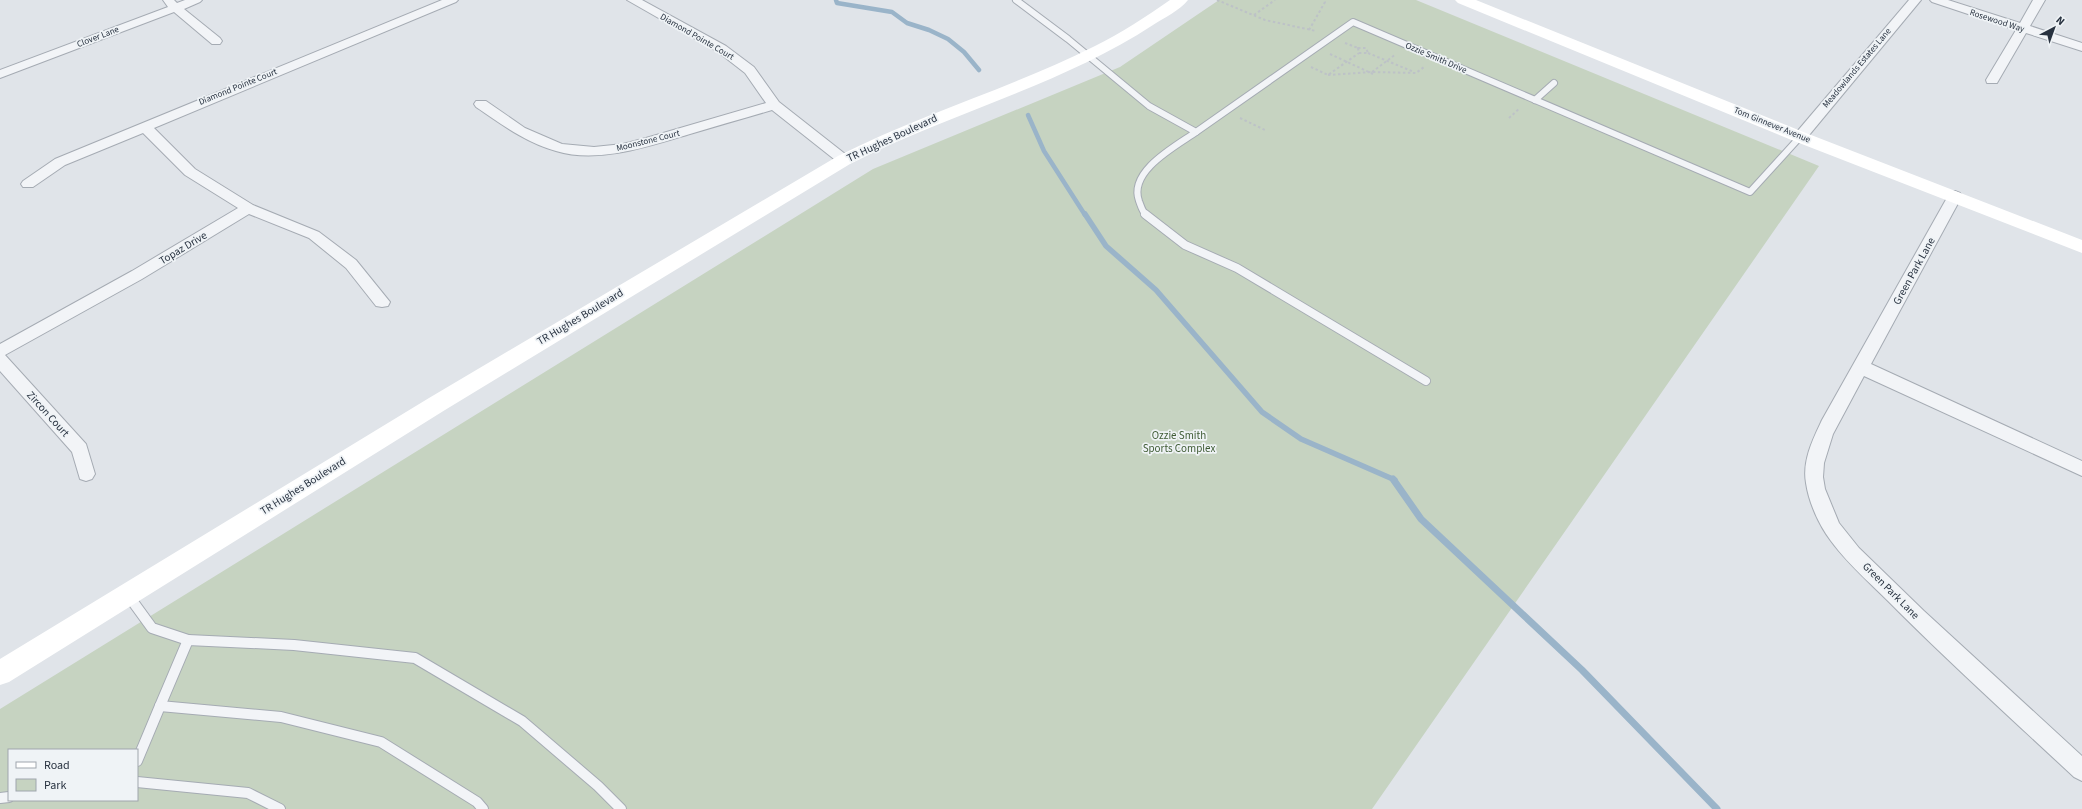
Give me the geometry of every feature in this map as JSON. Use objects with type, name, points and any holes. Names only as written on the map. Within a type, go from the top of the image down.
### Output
[{"type":"main road","name":"TR Hughes Boulevard","points":[[0,673],[437,404],[844,160],[881,141],[1088,56],[1124,36],[1180,0]]},
{"type":"main road","name":"Tom Ginnever Avenue","points":[[1463,0],[1800,136],[2082,246]]},
{"type":"street","name":"Clover Lane","points":[[0,74],[171,4],[196,0]]},
{"type":"street","name":"Diamond Pointe Court","points":[[28,184],[60,162],[452,0]]},
{"type":"street","name":"Diamond Pointe Court","points":[[633,0],[722,49],[740,62],[750,70],[774,105],[844,160]]},
{"type":"street","name":"Meadowlands Estates Lane","points":[[1800,136],[1916,0]]},
{"type":"street","name":"Rosewood Way","points":[[1936,0],[2022,29],[2082,47]]},
{"type":"street","points":[[1992,80],[2039,0]]},
{"type":"street","points":[[171,4],[216,41]]},
{"type":"street","name":"Moonstone Court","points":[[481,104],[520,131],[559,148],[594,151],[623,148],[651,142],[774,105]]},
{"type":"street","points":[[144,126],[190,172],[248,208],[314,235],[351,264],[382,302]]},
{"type":"street","name":"Green Park Lane","points":[[1955,196],[1825,433],[1816,459],[1814,478],[1820,502],[1832,528],[1857,557],[1924,624],[2082,770]]},
{"type":"street","name":"Topaz Drive","points":[[0,351],[137,275],[248,208]]},
{"type":"street","name":"Zircon Court","points":[[0,360],[80,449],[86,474]]},
{"type":"street","points":[[1861,367],[2082,469]]},
{"type":"lane","points":[[1016,0],[1149,106],[1196,132],[1153,162],[1140,178],[1137,195],[1144,213],[1185,245],[1237,268],[1426,381]]},
{"type":"lane","name":"Ozzie Smith Drive","points":[[1196,132],[1353,22],[1750,192],[1800,136]]},
{"type":"lane","points":[[1535,100],[1554,83]]},
{"type":"lane","points":[[127,594],[152,628],[188,640],[294,645],[414,658],[522,721],[598,786],[621,809]]},
{"type":"lane","points":[[138,759],[188,640]]},
{"type":"lane","points":[[160,706],[281,717],[381,742],[477,802],[483,809]]},
{"type":"lane","points":[[138,782],[248,793],[280,809]]},
{"type":"path","points":[[1218,0],[1265,20],[1309,30],[1325,2],[1324,0]]},
{"type":"path","points":[[1254,15],[1276,0]]},
{"type":"path","points":[[1328,75],[1359,52],[1358,48],[1366,48],[1368,53]]},
{"type":"path","points":[[1325,52],[1372,73]]},
{"type":"path","points":[[1359,52],[1368,53],[1416,73]]},
{"type":"path","points":[[1372,73],[1398,52]]},
{"type":"path","points":[[1317,62],[1309,68],[1328,75],[1416,73],[1428,65]]},
{"type":"path","points":[[1246,113],[1239,117],[1267,131]]},
{"type":"green space","name":"Ozzie Smith Sports Complex","points":[[1219,0],[1416,0],[1819,166],[1372,809],[0,809],[0,709],[873,169],[1120,67]]},
{"type":"waterway","points":[[836,0],[837,3],[892,12],[907,23],[929,30],[948,39],[964,52],[979,70]]},
{"type":"waterway","points":[[1028,115],[1044,151],[1085,215]]},
{"type":"waterway","points":[[1085,214],[1106,246],[1156,290],[1262,412],[1301,439],[1393,479]]},
{"type":"waterway","points":[[1393,479],[1421,519],[1582,670],[1717,809]]}]
